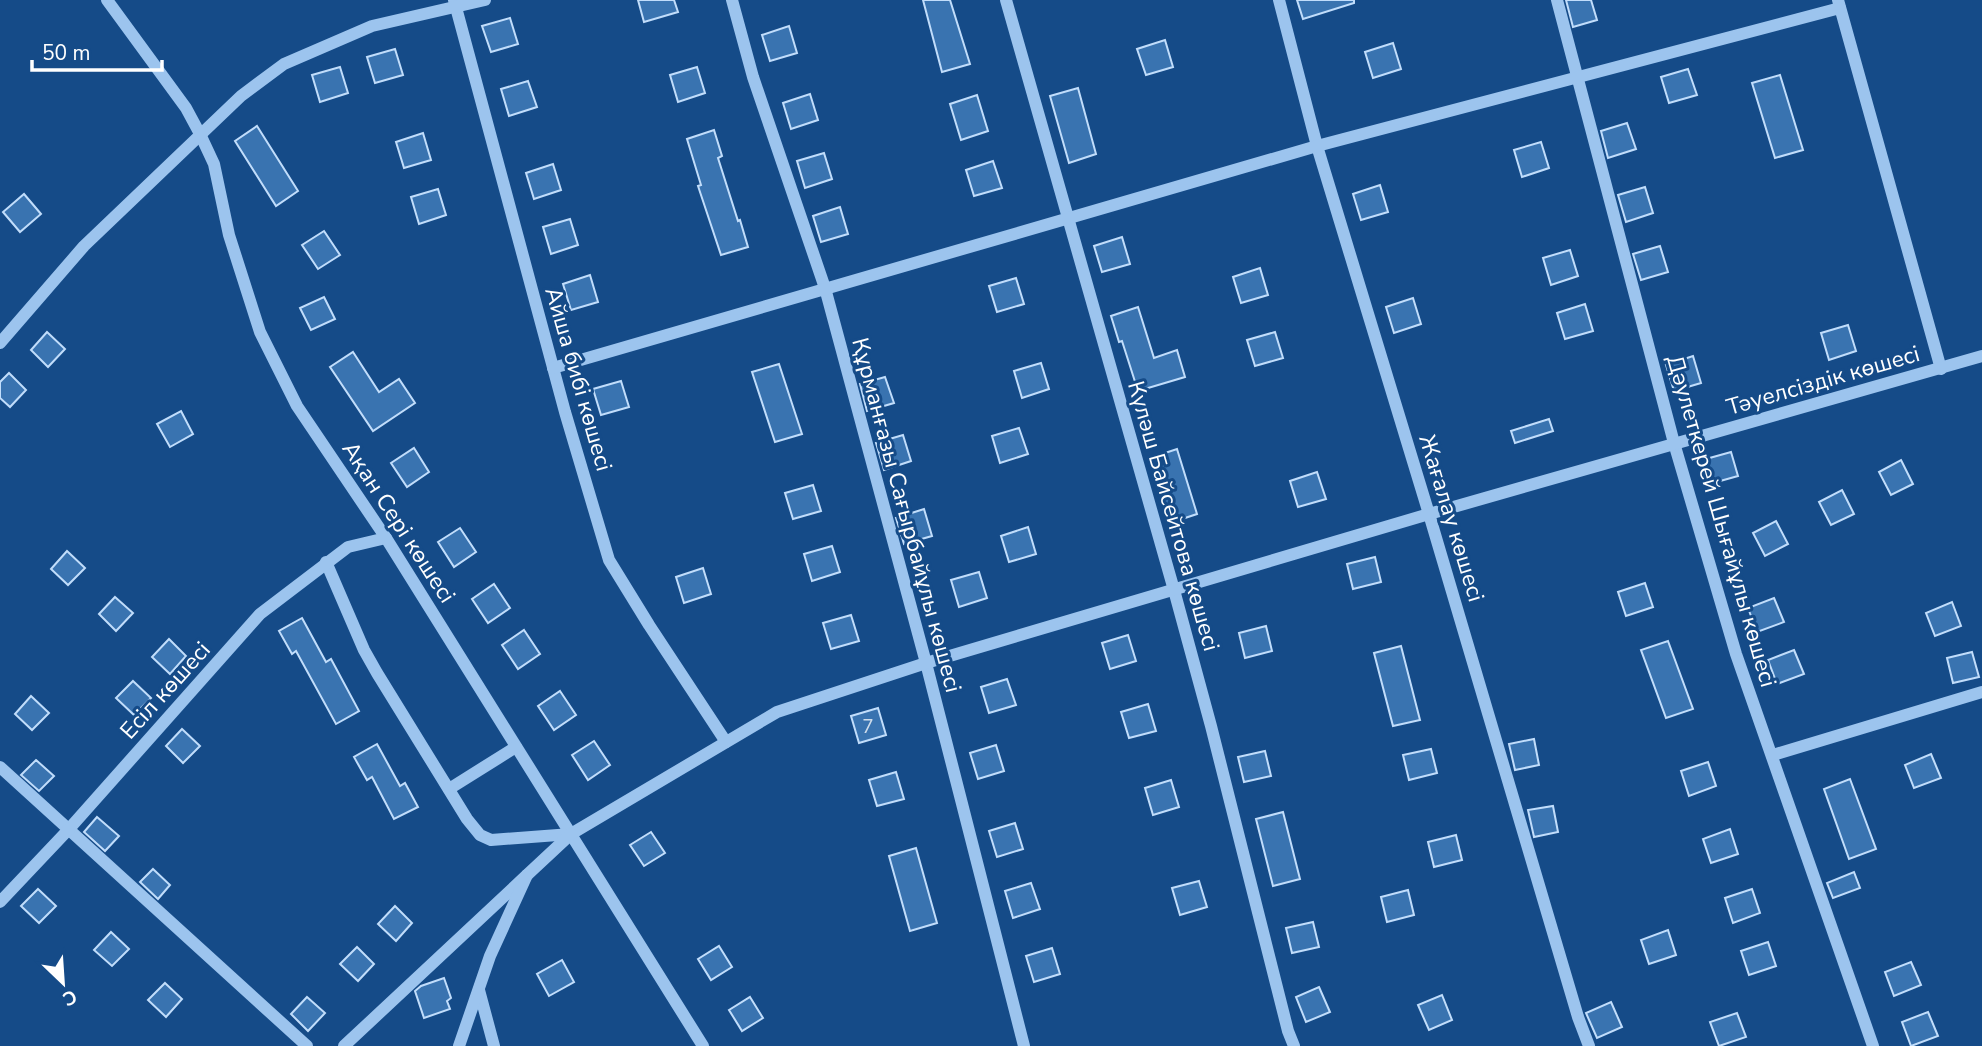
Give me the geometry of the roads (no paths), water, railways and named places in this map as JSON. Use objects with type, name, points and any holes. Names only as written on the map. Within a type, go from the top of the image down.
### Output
[{"type":"street","name":"Ақан Сері көшесі","points":[[107,0],[186,108],[200,134],[214,164],[229,235],[260,332],[297,406],[386,538],[704,1046]]},
{"type":"street","points":[[0,343],[84,246],[241,96],[284,64],[372,26],[455,4],[485,0]]},
{"type":"street","name":"Құрманғазы Сағырбайұлы көшесі","points":[[732,0],[753,77],[824,288],[926,663],[1024,1046]]},
{"type":"street","name":"Күләш Байсейтова көшесі","points":[[1006,0],[1174,590],[1294,1046]]},
{"type":"street","name":"Жағалау көшесі","points":[[1279,0],[1317,146],[1578,1017],[1590,1046]]},
{"type":"street","name":"Дәулеткерей Шығайұлы көшесі","points":[[1557,0],[1674,443],[1736,654],[1873,1046]]},
{"type":"street","name":"Айша бибі көшесі","points":[[455,4],[553,368],[609,559],[726,742]]},
{"type":"street","points":[[553,368],[1317,146],[1839,4],[1941,369]]},
{"type":"street","name":"Тәуелсіздік көшесі","points":[[571,834],[777,712],[926,663],[1429,513],[1982,356]]},
{"type":"street","name":"Есіл көшесі","points":[[0,902],[69,829],[260,614],[348,547],[386,538]]},
{"type":"street","points":[[326,562],[364,650],[467,819],[480,835],[491,840],[571,834]]},
{"type":"street","points":[[1773,755],[1982,692]]},
{"type":"street","points":[[449,789],[516,747]]},
{"type":"street","points":[[0,766],[307,1046]]},
{"type":"street","points":[[344,1046],[571,834]]},
{"type":"street","points":[[459,1046],[490,956],[527,875]]},
{"type":"street","points":[[479,990],[495,1046]]}]
